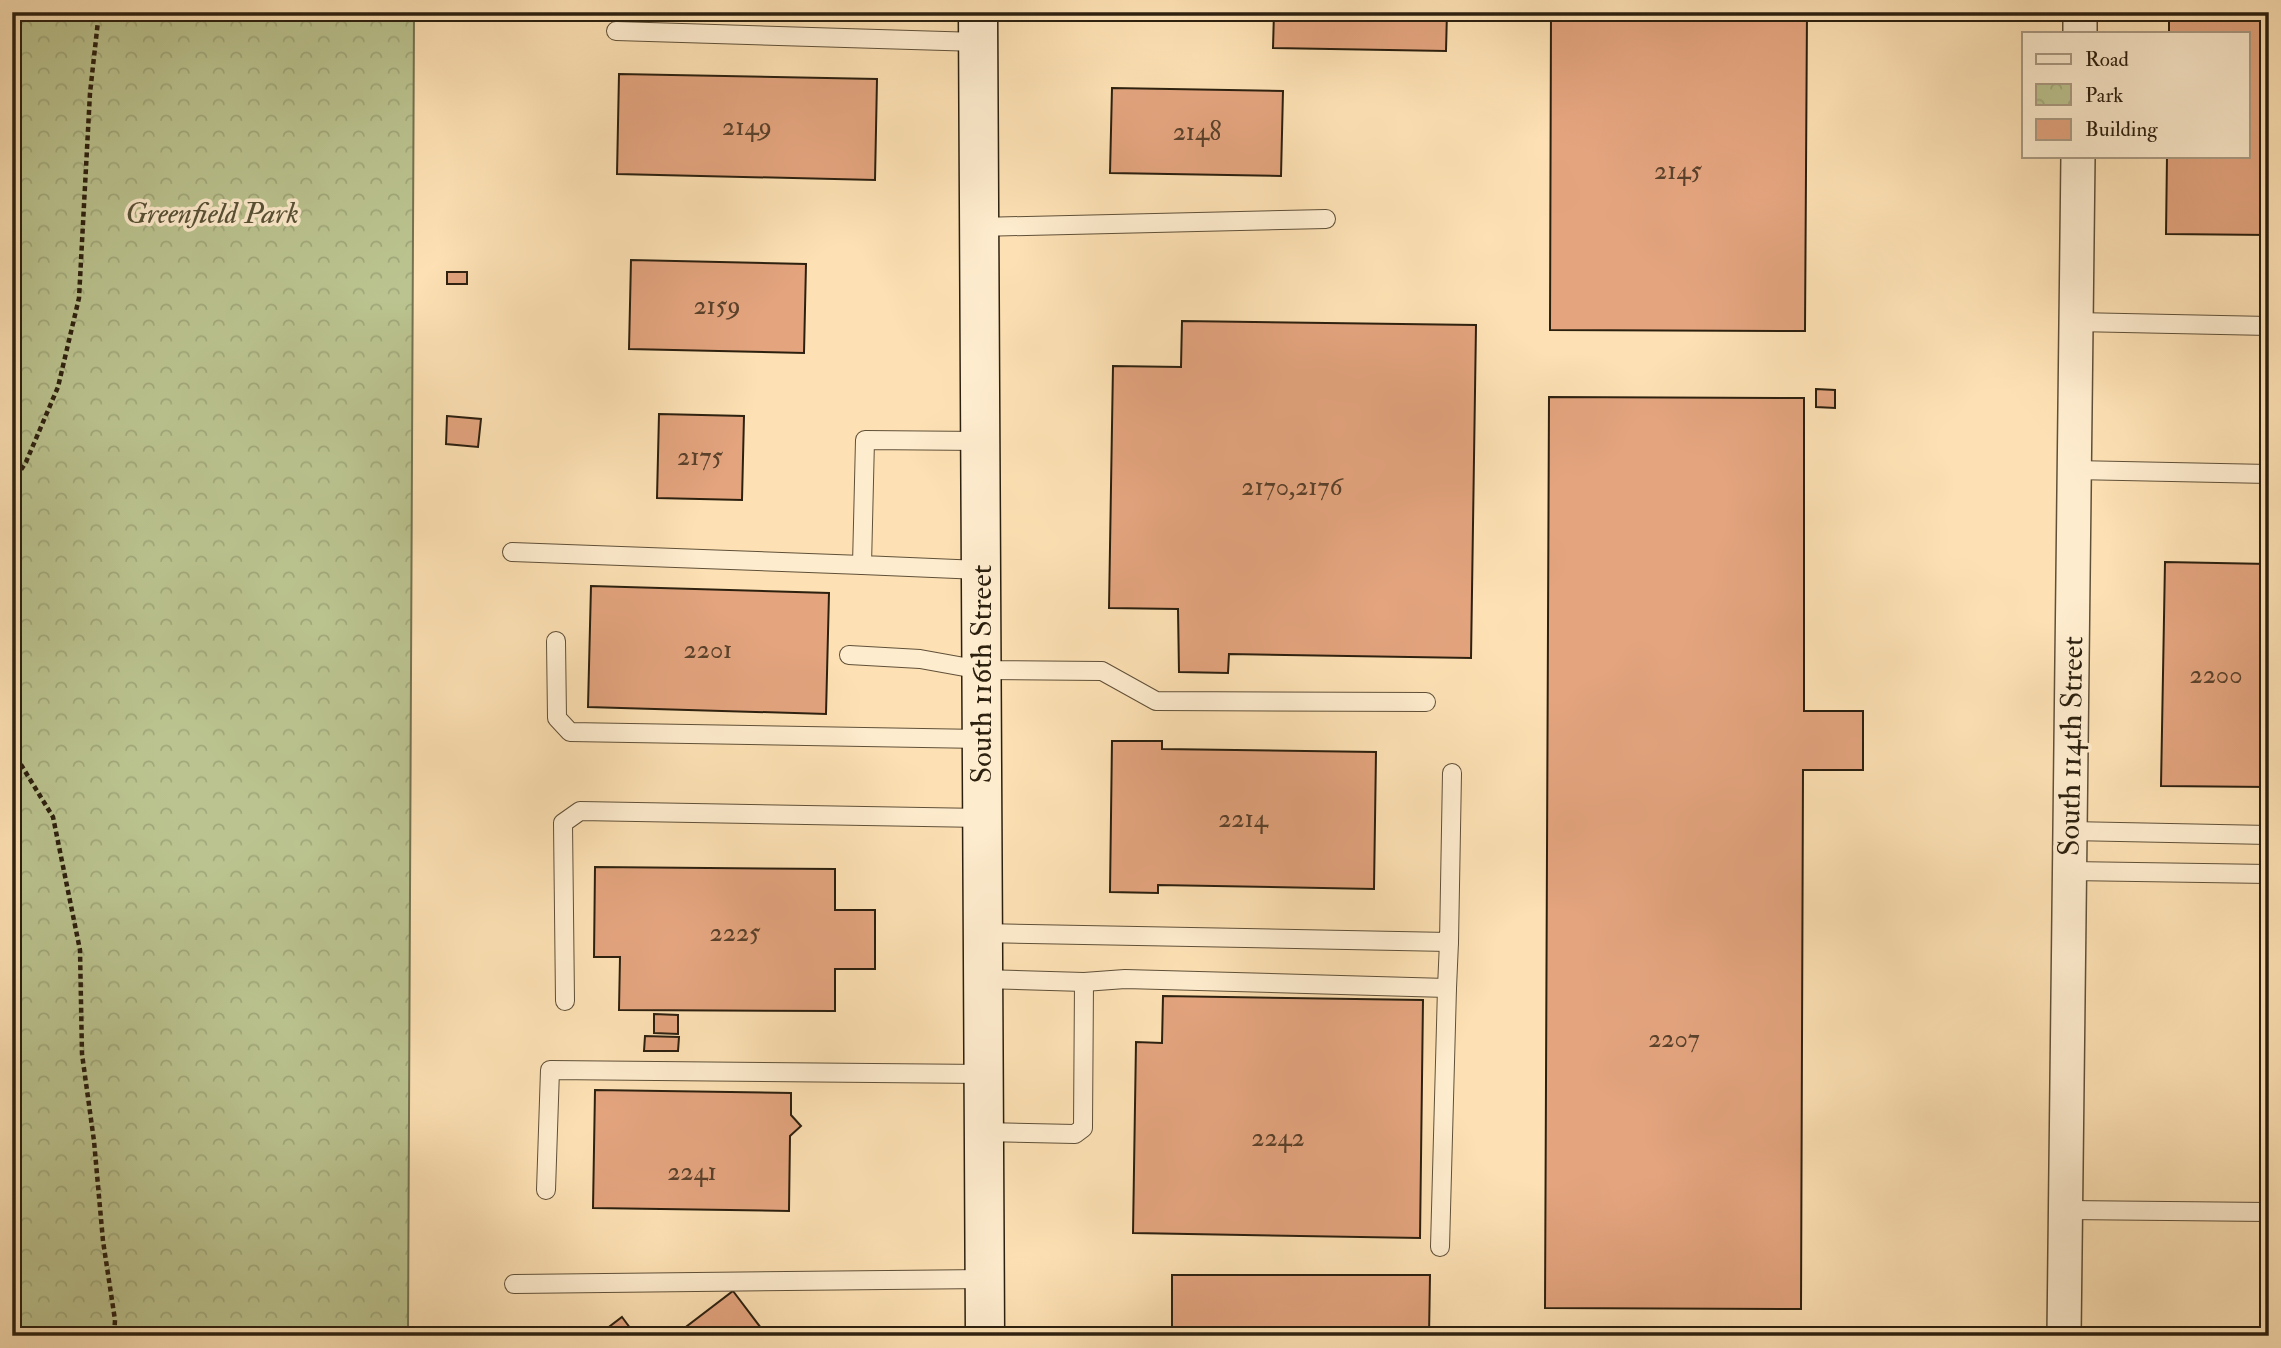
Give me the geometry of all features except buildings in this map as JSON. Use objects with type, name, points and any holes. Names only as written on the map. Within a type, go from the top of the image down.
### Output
[{"type":"street","points":[[2080,12],[2080,32]]},
{"type":"street","name":"South 116th Street","points":[[978,27],[985,1336]]},
{"type":"street","name":"South 114th Street","points":[[2064,1336],[2078,158]]},
{"type":"lane","points":[[616,31],[978,27]]},
{"type":"lane","points":[[979,227],[1326,219]]},
{"type":"lane","points":[[2076,322],[2269,326]]},
{"type":"lane","points":[[862,565],[865,440],[980,441]]},
{"type":"lane","points":[[2074,470],[2269,474]]},
{"type":"lane","points":[[512,552],[981,570]]},
{"type":"lane","points":[[556,640],[557,718],[570,732],[981,739]]},
{"type":"lane","points":[[849,655],[920,659],[981,670],[1102,671],[1156,701],[1426,702]]},
{"type":"lane","points":[[1440,1247],[1452,773]]},
{"type":"lane","points":[[565,1002],[563,823],[580,811],[982,818]]},
{"type":"lane","points":[[2070,831],[2269,835]]},
{"type":"lane","points":[[2070,871],[2269,874]]},
{"type":"lane","points":[[983,933],[1449,942]]},
{"type":"lane","points":[[983,979],[1084,982],[1125,979],[1447,988]]},
{"type":"lane","points":[[984,1132],[1075,1134],[1083,1128],[1084,982]]},
{"type":"lane","points":[[546,1190],[550,1070],[984,1074]]},
{"type":"lane","points":[[2066,1210],[2269,1212]]},
{"type":"lane","points":[[514,1284],[985,1279]]},
{"type":"path","points":[[12,484],[26,462],[58,387],[79,298],[90,93],[99,12]]},
{"type":"path","points":[[12,750],[53,817],[80,950],[82,1054],[94,1141],[103,1241],[116,1320],[114,1336]]},
{"type":"green space","name":"Greenfield Park","points":[[12,12],[414,12],[408,1336],[12,1336]]}]
